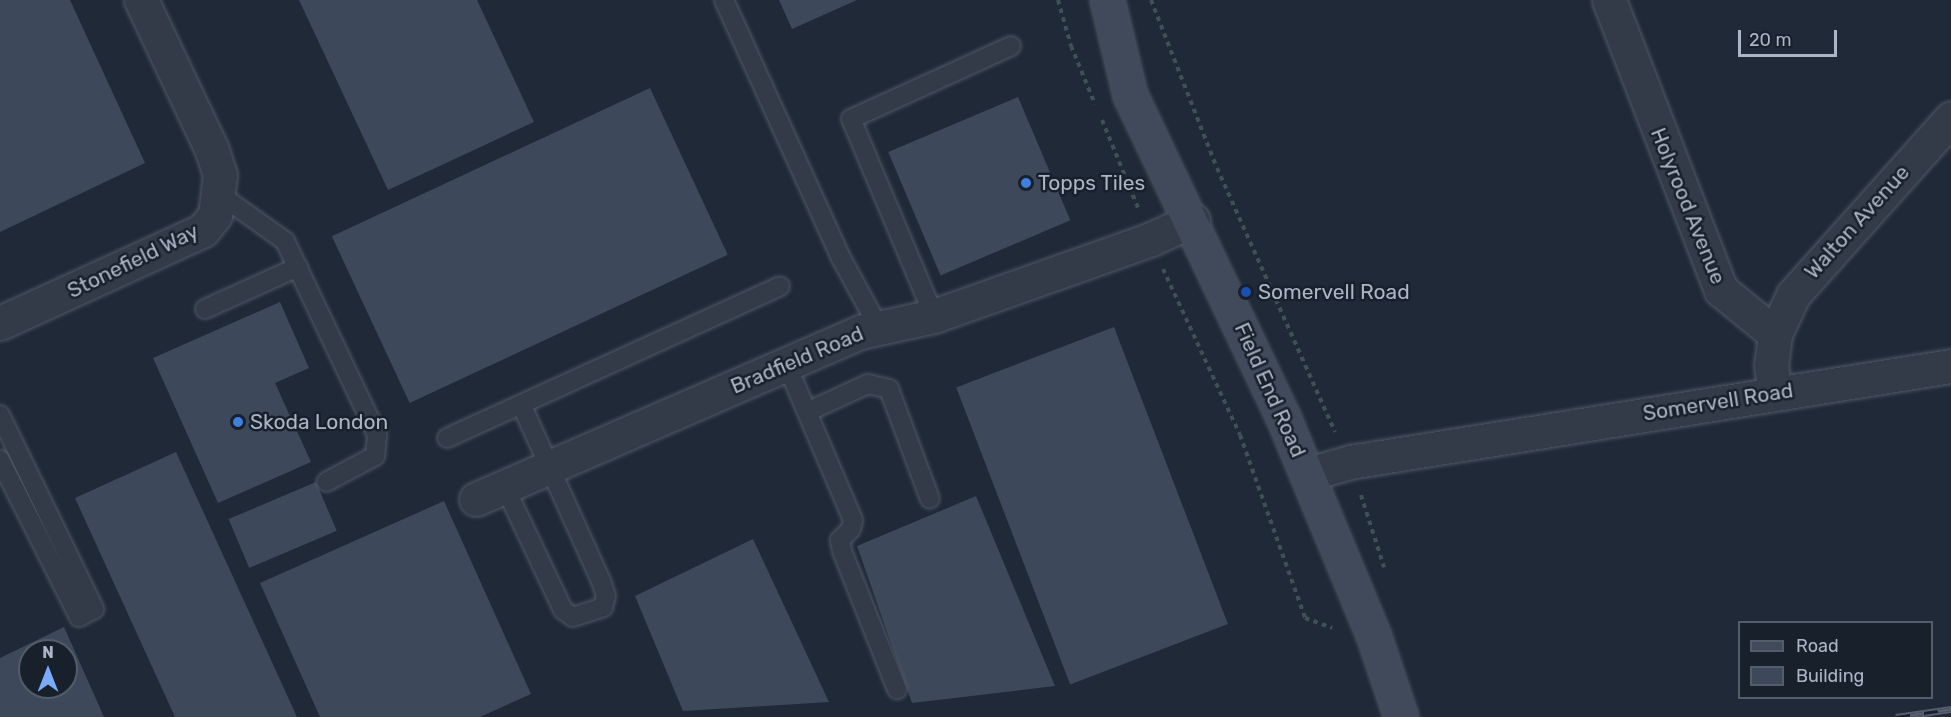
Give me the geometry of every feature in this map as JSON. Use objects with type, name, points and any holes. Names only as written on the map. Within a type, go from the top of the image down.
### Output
[{"type":"street","name":"Stonefield Way","points":[[0,324],[203,230],[215,215],[220,175],[211,148],[141,0]]},
{"type":"street","name":"Field End Road","points":[[1107,0],[1130,95],[1193,220],[1308,474],[1374,637],[1401,717]]},
{"type":"street","name":"Holyrood Avenue","points":[[1609,0],[1721,290],[1775,334]]},
{"type":"street","name":"Walton Avenue","points":[[1775,334],[1793,295],[1951,118]]},
{"type":"street","name":"Bradfield Road","points":[[490,492],[786,363],[879,328],[934,316],[1151,239],[1193,220]]},
{"type":"street","points":[[1775,334],[1771,365],[1775,393]]},
{"type":"street","name":"Somervell Road","points":[[1308,474],[1350,462],[1951,366]]},
{"type":"lane","points":[[724,0],[841,258],[879,328]]},
{"type":"lane","points":[[934,316],[851,119],[1011,46]]},
{"type":"lane","points":[[219,194],[273,230],[285,241],[377,435],[375,456],[326,482]]},
{"type":"lane","points":[[205,309],[298,267]]},
{"type":"lane","points":[[447,438],[780,286]]},
{"type":"lane","points":[[786,363],[853,520],[852,529],[840,540],[842,551],[897,689]]},
{"type":"lane","points":[[807,412],[868,384],[889,389],[930,499]]},
{"type":"lane","points":[[490,492],[563,610],[573,616],[583,615],[603,607],[606,596],[521,404]]},
{"type":"lane","points":[[0,415],[94,609],[79,616],[0,460]]},
{"type":"path","points":[[1058,0],[1071,46],[1151,239],[1240,435],[1305,618],[1331,626],[1336,636]]},
{"type":"path","points":[[1151,0],[1217,168],[1350,462],[1385,570]]},
{"type":"building","points":[[0,0],[70,0],[145,163],[0,232]]},
{"type":"building","points":[[299,0],[477,0],[534,122],[388,190]]},
{"type":"building","points":[[779,0],[857,0],[792,29]]},
{"type":"building","points":[[650,88],[728,255],[410,403],[332,236]]},
{"type":"building","points":[[1018,97],[1070,220],[941,275],[888,152]]},
{"type":"building","name":"Skoda London","points":[[280,302],[309,368],[275,383],[311,462],[218,503],[153,358]]},
{"type":"building","points":[[1114,327],[1228,624],[1070,684],[956,388]]},
{"type":"building","points":[[176,452],[297,717],[175,717],[75,498]]},
{"type":"building","points":[[316,482],[337,531],[249,568],[229,519]]},
{"type":"building","points":[[976,496],[1055,686],[912,703],[857,546]]},
{"type":"building","points":[[444,501],[531,694],[480,717],[320,717],[260,583]]},
{"type":"building","points":[[753,539],[829,702],[683,711],[635,596]]},
{"type":"building","points":[[64,627],[69,639],[39,639]]},
{"type":"building","points":[[18,649],[18,699],[78,699],[78,658],[104,717],[0,717],[0,658]]},
{"type":"railway","points":[[1896,717],[1951,709]]},
{"type":"place","name":"Topps Tiles","points":[[1026,183]]},
{"type":"place","name":"Somervell Road","points":[[1246,292]]},
{"type":"place","name":"Skoda London","points":[[238,422]]}]
